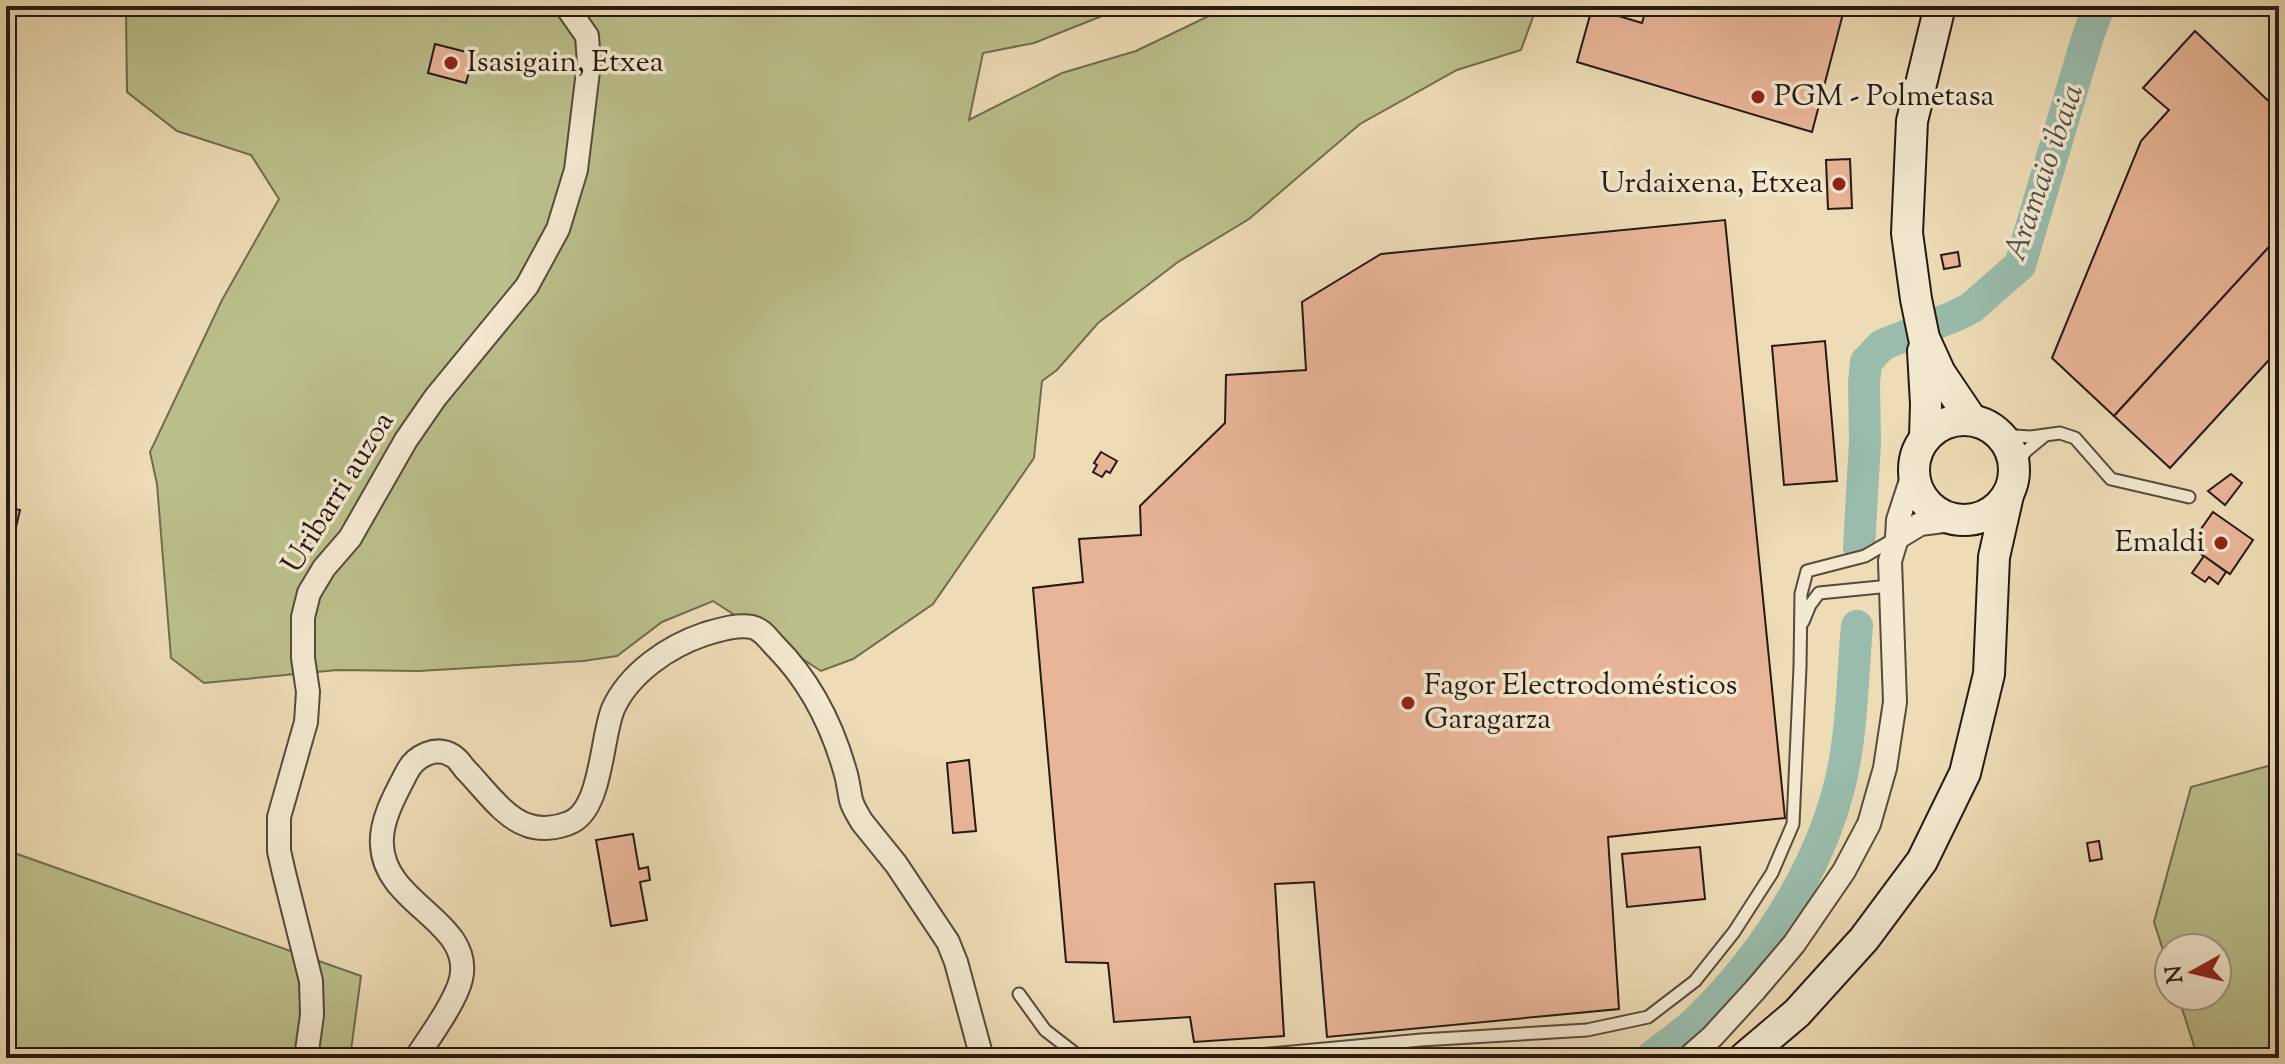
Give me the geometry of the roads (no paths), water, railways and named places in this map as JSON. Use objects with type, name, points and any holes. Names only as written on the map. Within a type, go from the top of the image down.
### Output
[{"type":"main road","points":[[1940,6],[1912,121],[1907,233],[1924,339],[1940,373],[1971,419]]},
{"type":"main road","points":[[1924,339],[1925,437]]},
{"type":"main road","points":[[1744,1058],[1797,1013],[1864,939],[1922,861],[1965,773],[1989,674],[1992,582],[1998,536],[2011,482],[2014,463],[2007,443],[2000,435],[1971,419],[1954,420],[1938,426],[1925,437],[1915,456],[1914,478],[1921,498],[1934,512],[1961,520],[1990,514],[2004,502],[2011,482]]},
{"type":"main road","points":[[1961,520],[1984,551],[1992,582]]},
{"type":"street","name":"Uribarri auzoa","points":[[306,1058],[312,1015],[311,981],[281,862],[279,817],[306,722],[308,692],[303,658],[303,617],[309,593],[324,568],[350,538],[406,440],[435,398],[527,286],[558,229],[576,170],[589,63],[587,36],[566,6]]},
{"type":"street","points":[[1688,1058],[1721,1028],[1794,944],[1844,871],[1869,824],[1885,768],[1895,702],[1890,561],[1897,538],[1898,520],[1914,471]]},
{"type":"street","points":[[1897,538],[1920,524],[1961,520]]},
{"type":"street","points":[[416,1058],[455,995],[461,979],[461,964],[460,950],[455,941],[405,893],[383,858],[383,829],[409,768],[419,757],[430,752],[452,755],[508,814],[527,825],[547,828],[565,825],[577,820],[585,811],[613,710],[625,689],[642,670],[694,638],[738,627],[752,627],[763,632],[794,667],[822,710],[837,743],[855,809],[862,822],[948,942],[982,1058]]},
{"type":"lane","points":[[2000,435],[2044,437],[2060,433],[2075,438],[2111,479],[2189,497]]},
{"type":"lane","points":[[2011,482],[2026,451],[2044,437]]},
{"type":"lane","points":[[1226,1058],[1421,1040],[1587,1030],[1648,1017],[1695,981],[1734,932],[1772,873],[1793,824],[1801,594],[1807,571],[1865,556],[1897,538]]},
{"type":"lane","points":[[1800,626],[1819,593],[1890,586]]},
{"type":"lane","points":[[1019,994],[1045,1030],[1081,1058]]},
{"type":"waterway","name":"Aramaio ibaia","points":[[1859,547],[1866,362],[1882,345],[1971,308],[2020,265],[2099,6]]},
{"type":"waterway","name":"Aramaio ibaia","points":[[1650,1058],[1698,1020],[1749,963],[1793,898],[1811,863],[1827,827],[1846,753],[1857,626]]},
{"type":"place","name":"Isasigain, Etxea","points":[[451,63]]},
{"type":"place","name":"PGM - Polmetasa","points":[[1758,97]]},
{"type":"place","name":"Urdaixena, Etxea","points":[[1839,184]]},
{"type":"place","name":"Emaldi","points":[[2221,543]]},
{"type":"place","name":"Fagor Electrodomésticos Garagarza","points":[[1408,703]]}]
